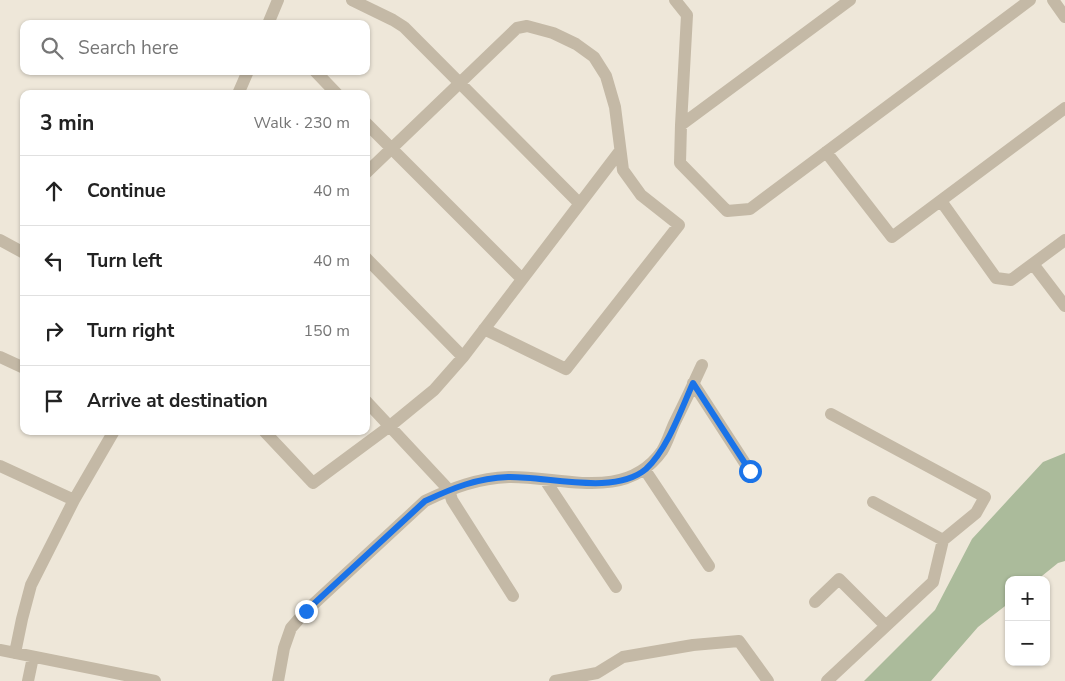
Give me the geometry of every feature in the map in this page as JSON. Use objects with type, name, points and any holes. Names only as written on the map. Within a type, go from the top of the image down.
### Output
[{"type":"street","points":[[270,20],[278,0]]},
{"type":"street","points":[[352,0],[404,27],[580,203]]},
{"type":"street","points":[[676,0],[687,15],[680,163],[727,211],[750,209],[1030,0]]},
{"type":"street","points":[[681,125],[850,0]]},
{"type":"street","points":[[1053,0],[1065,16]]},
{"type":"street","points":[[370,169],[517,28],[527,26],[553,33],[576,44],[594,57],[606,76],[615,107],[623,170],[641,195],[678,225],[566,369],[484,329]]},
{"type":"street","points":[[240,90],[246,75]]},
{"type":"street","points":[[319,75],[334,90]]},
{"type":"street","points":[[826,152],[892,237],[1065,108]]},
{"type":"street","points":[[370,127],[522,279]]},
{"type":"street","points":[[268,435],[313,483],[390,426],[434,390],[463,357],[620,151]]},
{"type":"street","points":[[941,201],[996,278],[1011,280],[1065,240]]},
{"type":"street","points":[[0,240],[20,251]]},
{"type":"street","points":[[370,262],[463,357]]},
{"type":"street","points":[[1033,264],[1065,306]]},
{"type":"street","points":[[0,357],[20,366]]},
{"type":"street","points":[[278,681],[284,648],[291,628],[306,611],[425,501],[477,480],[509,477],[606,483],[628,478],[645,470],[662,451],[702,365]]},
{"type":"street","points":[[693,383],[750,471]]},
{"type":"street","points":[[370,405],[449,490],[452,500],[513,596]]},
{"type":"street","points":[[827,681],[933,582],[943,540],[976,513],[985,497],[831,414]]},
{"type":"street","points":[[15,653],[31,584],[74,500],[112,435]]},
{"type":"street","points":[[0,466],[74,500]]},
{"type":"street","points":[[645,470],[709,566]]},
{"type":"street","points":[[545,480],[616,587]]},
{"type":"street","points":[[873,502],[943,540]]},
{"type":"street","points":[[815,602],[839,579],[886,626]]},
{"type":"street","points":[[554,681],[598,673],[623,658],[693,645],[739,641],[768,681]]},
{"type":"street","points":[[0,650],[156,681]]},
{"type":"street","points":[[28,681],[33,657]]},
{"type":"green space","points":[[1065,453],[1065,561],[1058,563],[1042,576],[1005,576],[1005,606],[978,627],[931,681],[864,681],[935,610],[972,539],[1043,462]]},
{"type":"route","points":[[306,611],[425,501],[449,490],[477,480],[509,477],[606,483],[628,478],[645,470],[662,451],[693,383],[750,471]]}]
